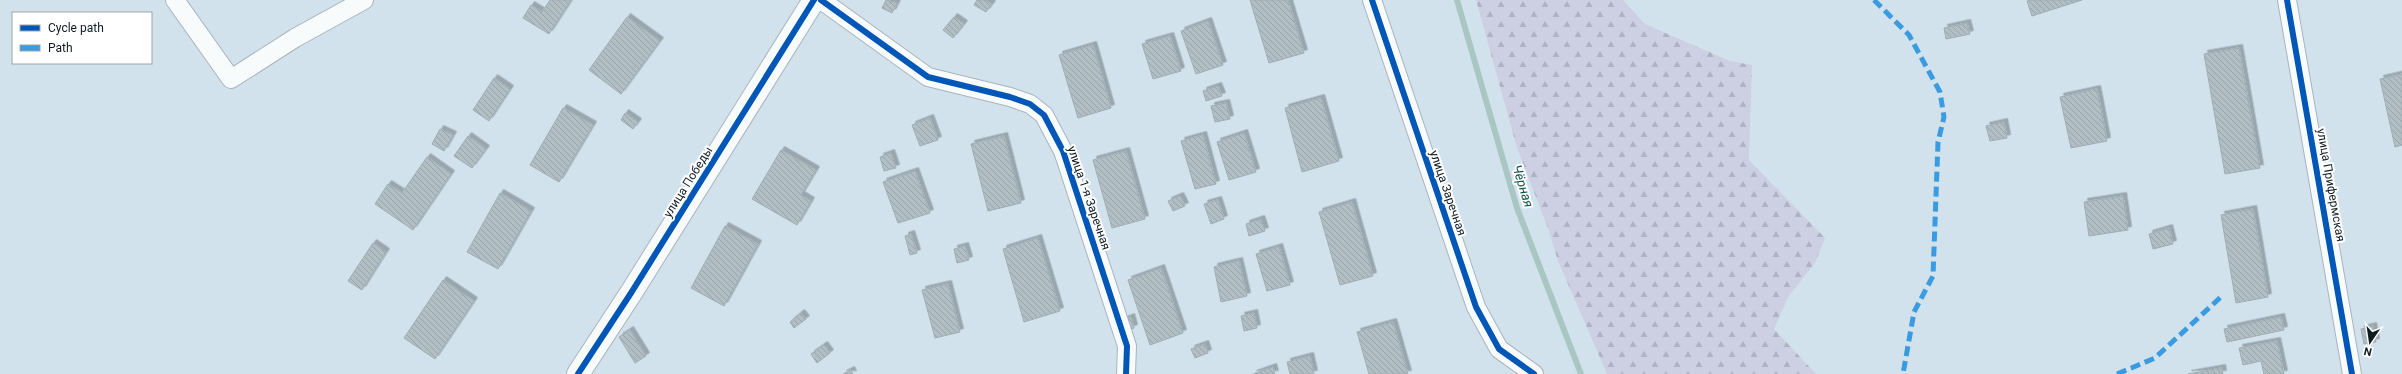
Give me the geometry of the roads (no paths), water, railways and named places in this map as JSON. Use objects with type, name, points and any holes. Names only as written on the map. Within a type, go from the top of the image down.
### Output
[{"type":"street","points":[[175,0],[231,79],[295,38],[364,0]]},
{"type":"street","name":"улица Победы","points":[[578,374],[638,283],[814,0]]},
{"type":"street","name":"улица 1-я Заречная","points":[[821,0],[928,77],[1010,97],[1030,104],[1044,115],[1063,151],[1127,346],[1126,374]]},
{"type":"street","name":"улица Заречная","points":[[1372,0],[1476,307],[1499,349],[1534,374]]},
{"type":"street","name":"улица Прифермская","points":[[2287,0],[2352,374]]},
{"type":"waterway","name":"Чёрная","points":[[1457,0],[1517,208],[1581,374]]}]
